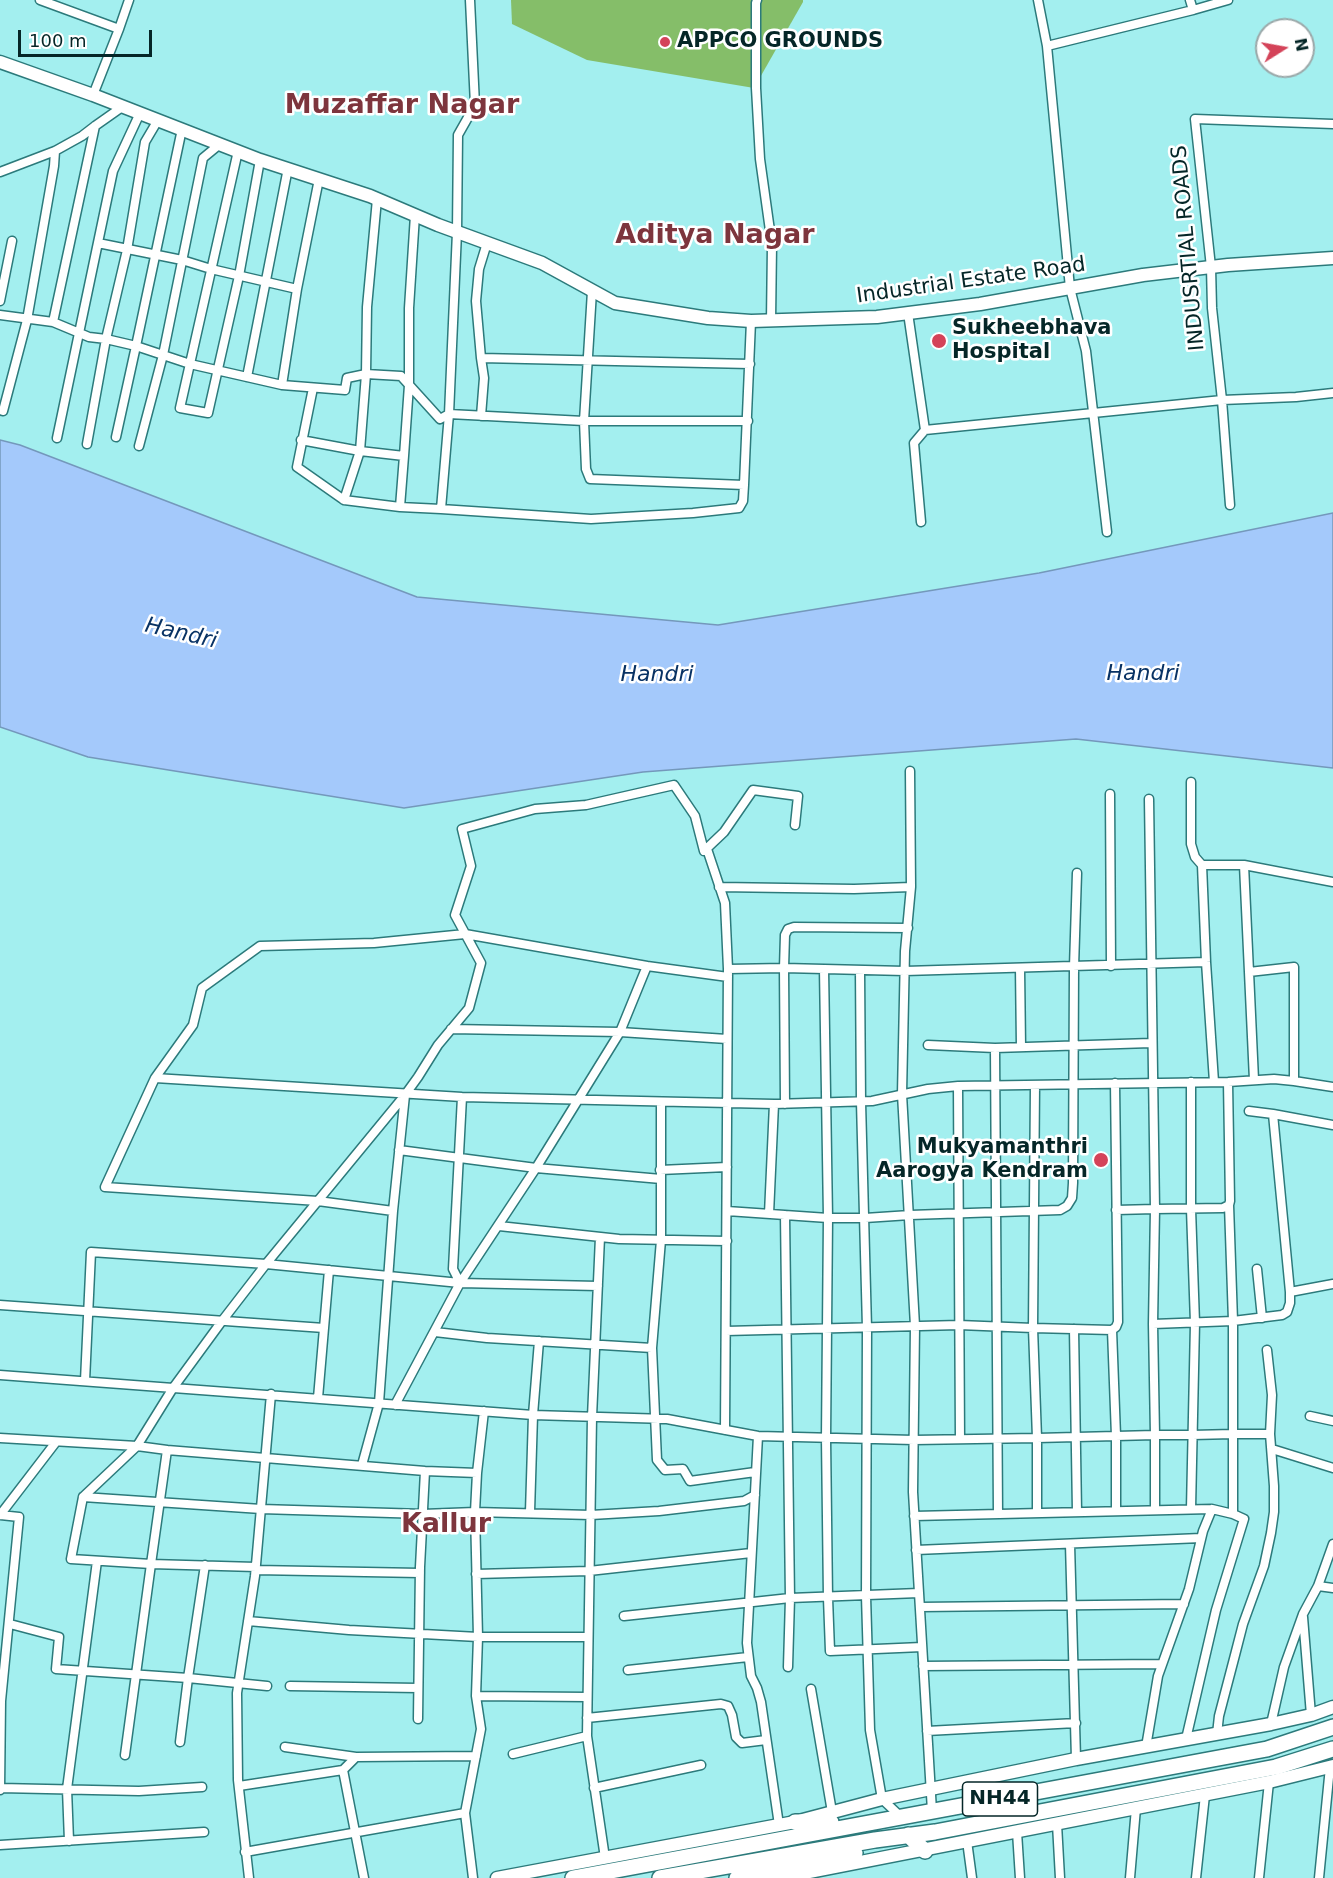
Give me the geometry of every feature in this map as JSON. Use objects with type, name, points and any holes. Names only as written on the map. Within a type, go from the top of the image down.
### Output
[{"type":"highway","name":"NH44","points":[[573,1878],[1267,1749],[1333,1727]]},
{"type":"highway","name":"NH44","points":[[660,1878],[875,1840],[936,1832],[1276,1767],[1333,1749]]},
{"type":"highway","points":[[795,1822],[873,1821]]},
{"type":"highway","points":[[908,1835],[925,1851]]},
{"type":"highway","points":[[737,1878],[852,1854],[875,1840]]},
{"type":"street","points":[[40,0],[119,29]]},
{"type":"street","points":[[93,95],[129,0]]},
{"type":"street","points":[[441,509],[449,414],[457,232],[458,135],[475,105],[470,0]]},
{"type":"street","points":[[758,0],[756,88],[760,159],[772,245],[771,321]]},
{"type":"street","points":[[1038,0],[1047,46],[1070,288],[1086,351],[1107,532]]},
{"type":"street","points":[[1190,0],[1193,10]]},
{"type":"street","points":[[1047,46],[1228,0]]},
{"type":"street","name":"Industrial Estate Road","points":[[0,62],[93,95],[260,160],[377,199],[457,232],[542,263],[615,303],[708,318],[751,321],[877,318],[980,304],[1143,275],[1211,267],[1333,258]]},
{"type":"street","points":[[0,172],[55,151],[82,136],[122,107]]},
{"type":"street","points":[[57,438],[113,171],[140,113]]},
{"type":"street","name":"INDUSRTIAL ROADS","points":[[1230,505],[1212,308],[1211,267],[1195,119],[1333,124]]},
{"type":"street","points":[[87,444],[106,339],[127,250],[146,142],[158,120]]},
{"type":"street","points":[[53,322],[94,126]]},
{"type":"street","points":[[116,436],[182,129]]},
{"type":"street","points":[[139,446],[163,355],[204,158],[220,144]]},
{"type":"street","points":[[3,411],[27,320],[55,151]]},
{"type":"street","points":[[238,151],[180,408],[208,413],[239,276],[260,160]]},
{"type":"street","points":[[247,377],[288,168]]},
{"type":"street","points":[[282,385],[297,289],[319,178]]},
{"type":"street","points":[[344,500],[360,451],[366,374],[367,307],[377,199]]},
{"type":"street","points":[[400,507],[410,385],[409,308],[415,215]]},
{"type":"street","points":[[0,302],[12,241]]},
{"type":"street","points":[[98,243],[182,260],[297,289]]},
{"type":"street","points":[[481,416],[484,378],[476,301],[479,269],[487,243]]},
{"type":"street","points":[[592,291],[584,421],[586,469],[590,478],[744,485]]},
{"type":"street","points":[[908,314],[926,430]]},
{"type":"street","points":[[0,315],[53,322],[78,334],[136,346],[190,364],[282,385],[345,390],[346,378],[366,374],[401,376],[440,419],[449,414],[584,421],[747,421]]},
{"type":"street","points":[[313,388],[297,467],[344,500],[400,507],[591,519],[739,508],[743,501],[751,321]]},
{"type":"street","points":[[481,358],[750,364]]},
{"type":"street","points":[[921,522],[914,443],[926,430],[1222,400],[1333,393]]},
{"type":"street","points":[[302,440],[360,451],[404,456]]},
{"type":"street","points":[[910,771],[911,887],[905,971],[902,1094],[915,1326],[914,1516],[932,1810]]},
{"type":"street","points":[[1191,782],[1191,844],[1195,857],[1202,865],[1214,1082]]},
{"type":"street","points":[[420,1573],[256,1569],[71,1559],[83,1497],[137,1446],[173,1388],[222,1321],[405,1095],[451,1029],[469,1008],[481,963],[455,915],[471,866],[462,829],[535,809],[586,805],[674,785],[695,816],[704,851],[707,849]]},
{"type":"street","points":[[707,849],[724,832],[753,790],[798,796],[795,825]]},
{"type":"street","points":[[1110,794],[1111,966]]},
{"type":"street","points":[[1149,799],[1151,1043],[1155,1146],[1153,1324],[1155,1510]]},
{"type":"street","points":[[707,849],[725,903],[728,973],[725,1430]]},
{"type":"street","points":[[1202,865],[1244,865],[1333,882]]},
{"type":"street","points":[[1244,865],[1254,1080]]},
{"type":"street","points":[[727,1211],[828,1218],[865,1218],[1033,1212],[1060,1210],[1067,1206],[1072,1198],[1077,873]]},
{"type":"street","points":[[719,887],[844,889],[911,887]]},
{"type":"street","points":[[784,1104],[784,968],[785,935],[788,929],[794,927],[908,928]]},
{"type":"street","points":[[393,1211],[318,1201],[105,1187],[155,1078],[193,1025],[202,988],[260,946],[374,943],[465,934],[647,966],[728,973],[784,968],[905,971],[1206,962]]},
{"type":"street","points":[[395,1405],[460,1283],[536,1168],[620,1032],[647,966]]},
{"type":"street","points":[[1249,972],[1294,967],[1294,1080]]},
{"type":"street","points":[[1020,968],[1021,1047]]},
{"type":"street","points":[[824,969],[828,1218],[826,1438],[830,1651],[922,1647]]},
{"type":"street","points":[[860,970],[867,1328],[866,1596],[870,1730],[882,1799],[901,1817]]},
{"type":"street","points":[[451,1029],[620,1032],[727,1039]]},
{"type":"street","points":[[928,1045],[995,1048],[1151,1043]]},
{"type":"street","points":[[995,1048],[998,1514]]},
{"type":"street","points":[[155,1078],[405,1095],[774,1104],[861,1102],[927,1089],[958,1086],[1294,1080],[1333,1087]]},
{"type":"street","points":[[1191,1082],[1191,1209],[1195,1323],[1191,1509]]},
{"type":"street","points":[[1228,1082],[1233,1321],[1233,1514]]},
{"type":"street","points":[[726,1331],[959,1325],[1112,1330],[1118,1322],[1115,1083]]},
{"type":"street","points":[[1035,1085],[1033,1328],[1037,1513]]},
{"type":"street","points":[[958,1086],[960,1439]]},
{"type":"street","points":[[362,1465],[379,1402],[393,1211],[405,1095]]},
{"type":"street","points":[[460,1283],[453,1269],[462,1097]]},
{"type":"street","points":[[661,1103],[660,1240],[652,1348],[657,1460],[665,1470],[683,1469],[690,1481],[755,1472]]},
{"type":"street","points":[[769,1214],[774,1104]]},
{"type":"street","points":[[1249,1111],[1333,1126]]},
{"type":"street","points":[[1153,1324],[1233,1321],[1281,1315],[1287,1311],[1290,1292],[1273,1114]]},
{"type":"street","points":[[399,1150],[536,1168],[660,1175],[727,1167]]},
{"type":"street","points":[[1116,1210],[1223,1208],[1229,1205]]},
{"type":"street","points":[[785,1215],[790,1598],[788,1667]]},
{"type":"street","points":[[499,1226],[600,1237],[727,1241]]},
{"type":"street","points":[[600,1237],[592,1417],[587,1736],[605,1858]]},
{"type":"street","points":[[85,1382],[91,1252],[266,1264],[460,1283],[598,1286]]},
{"type":"street","points":[[1257,1269],[1262,1318]]},
{"type":"street","points":[[318,1398],[329,1270]]},
{"type":"street","points":[[1290,1292],[1333,1284]]},
{"type":"street","points":[[0,1305],[324,1328]]},
{"type":"street","points":[[1074,1329],[1077,1512]]},
{"type":"street","points":[[1112,1330],[1116,1511]]},
{"type":"street","points":[[435,1332],[652,1348]]},
{"type":"street","points":[[530,1512],[533,1415],[539,1341]]},
{"type":"street","points":[[1216,1734],[1243,1624],[1264,1566],[1274,1512],[1270,1434],[1272,1395],[1267,1350]]},
{"type":"street","points":[[0,1375],[533,1415],[667,1419],[758,1436],[914,1440],[1270,1434]]},
{"type":"street","points":[[249,1878],[239,1786],[237,1693],[256,1569],[271,1394]]},
{"type":"street","points":[[472,1878],[465,1814],[481,1729],[476,1696],[478,1637],[475,1512],[484,1411]]},
{"type":"street","points":[[1310,1416],[1333,1421]]},
{"type":"street","points":[[758,1436],[748,1657],[751,1676],[761,1702],[779,1825]]},
{"type":"street","points":[[0,1438],[137,1446],[424,1471],[477,1473]]},
{"type":"street","points":[[0,1515],[56,1442]]},
{"type":"street","points":[[1272,1449],[1333,1468]]},
{"type":"street","points":[[125,1755],[167,1450]]},
{"type":"street","points":[[418,1719],[424,1471]]},
{"type":"street","points":[[83,1497],[261,1509],[423,1514],[530,1512],[591,1515],[669,1510],[744,1501],[755,1495]]},
{"type":"street","points":[[914,1516],[1212,1509],[1244,1519],[1216,1610],[1186,1739]]},
{"type":"street","points":[[1146,1747],[1158,1676],[1189,1589],[1201,1538],[1212,1509]]},
{"type":"street","points":[[0,1515],[19,1517],[1,1701],[0,1789],[139,1791],[202,1787]]},
{"type":"street","points":[[916,1550],[1201,1538]]},
{"type":"street","points":[[1070,1544],[1076,1759]]},
{"type":"street","points":[[1271,1724],[1284,1667],[1303,1614],[1318,1586],[1333,1544]]},
{"type":"street","points":[[477,1574],[589,1571],[751,1553]]},
{"type":"street","points":[[69,1841],[67,1789],[97,1561]]},
{"type":"street","points":[[180,1742],[205,1565]]},
{"type":"street","points":[[1318,1586],[1333,1588]]},
{"type":"street","points":[[624,1616],[790,1598],[919,1593]]},
{"type":"street","points":[[920,1607],[1184,1604]]},
{"type":"street","points":[[1303,1614],[1311,1715]]},
{"type":"street","points":[[248,1621],[478,1637],[588,1637]]},
{"type":"street","points":[[10,1624],[59,1637],[56,1669],[267,1686]]},
{"type":"street","points":[[628,1670],[748,1657]]},
{"type":"street","points":[[923,1666],[1162,1664]]},
{"type":"street","points":[[290,1686],[418,1688]]},
{"type":"street","points":[[811,1689],[832,1812]]},
{"type":"street","points":[[476,1696],[587,1697]]},
{"type":"street","points":[[587,1718],[721,1704],[728,1706],[736,1737],[742,1743],[766,1740]]},
{"type":"street","points":[[497,1878],[795,1822],[882,1799],[1076,1759],[1271,1724],[1311,1715],[1333,1707]]},
{"type":"street","points":[[927,1731],[1076,1723]]},
{"type":"street","points":[[513,1754],[587,1736]]},
{"type":"street","points":[[285,1747],[356,1757],[476,1756]]},
{"type":"street","points":[[239,1786],[343,1770],[356,1757]]},
{"type":"street","points":[[594,1788],[701,1765]]},
{"type":"street","points":[[779,1878],[1205,1795],[1332,1766],[1319,1878]]},
{"type":"street","points":[[343,1770],[364,1878]]},
{"type":"street","points":[[1259,1878],[1269,1782]]},
{"type":"street","points":[[1196,1878],[1205,1795]]},
{"type":"street","points":[[1130,1878],[1136,1808]]},
{"type":"street","points":[[246,1852],[465,1814]]},
{"type":"street","points":[[1057,1824],[1060,1878]]},
{"type":"street","points":[[0,1845],[204,1832]]},
{"type":"street","points":[[1017,1832],[1020,1878]]},
{"type":"street","points":[[968,1841],[972,1878]]},
{"type":"green space","name":"APPCO GROUNDS","points":[[511,0],[803,0],[803,2],[754,88],[587,60],[512,24]]},
{"type":"water","name":"Handri","points":[[0,440],[20,445],[417,597],[718,625],[1039,573],[1333,513],[1333,768],[1076,739],[643,772],[404,808],[88,757],[0,727]]},
{"type":"place","name":"APPCO GROUNDS","points":[[665,42]]},
{"type":"place","name":"Sukheebhava Hospital","points":[[939,341]]},
{"type":"place","name":"Mukyamanthri Aarogya Kendram","points":[[1101,1160]]},
{"type":"district","name":"Muzaffar Nagar","points":[[402,106]]},
{"type":"district","name":"Aditya Nagar","points":[[715,236]]},
{"type":"district","name":"Kallur","points":[[446,1525]]}]
